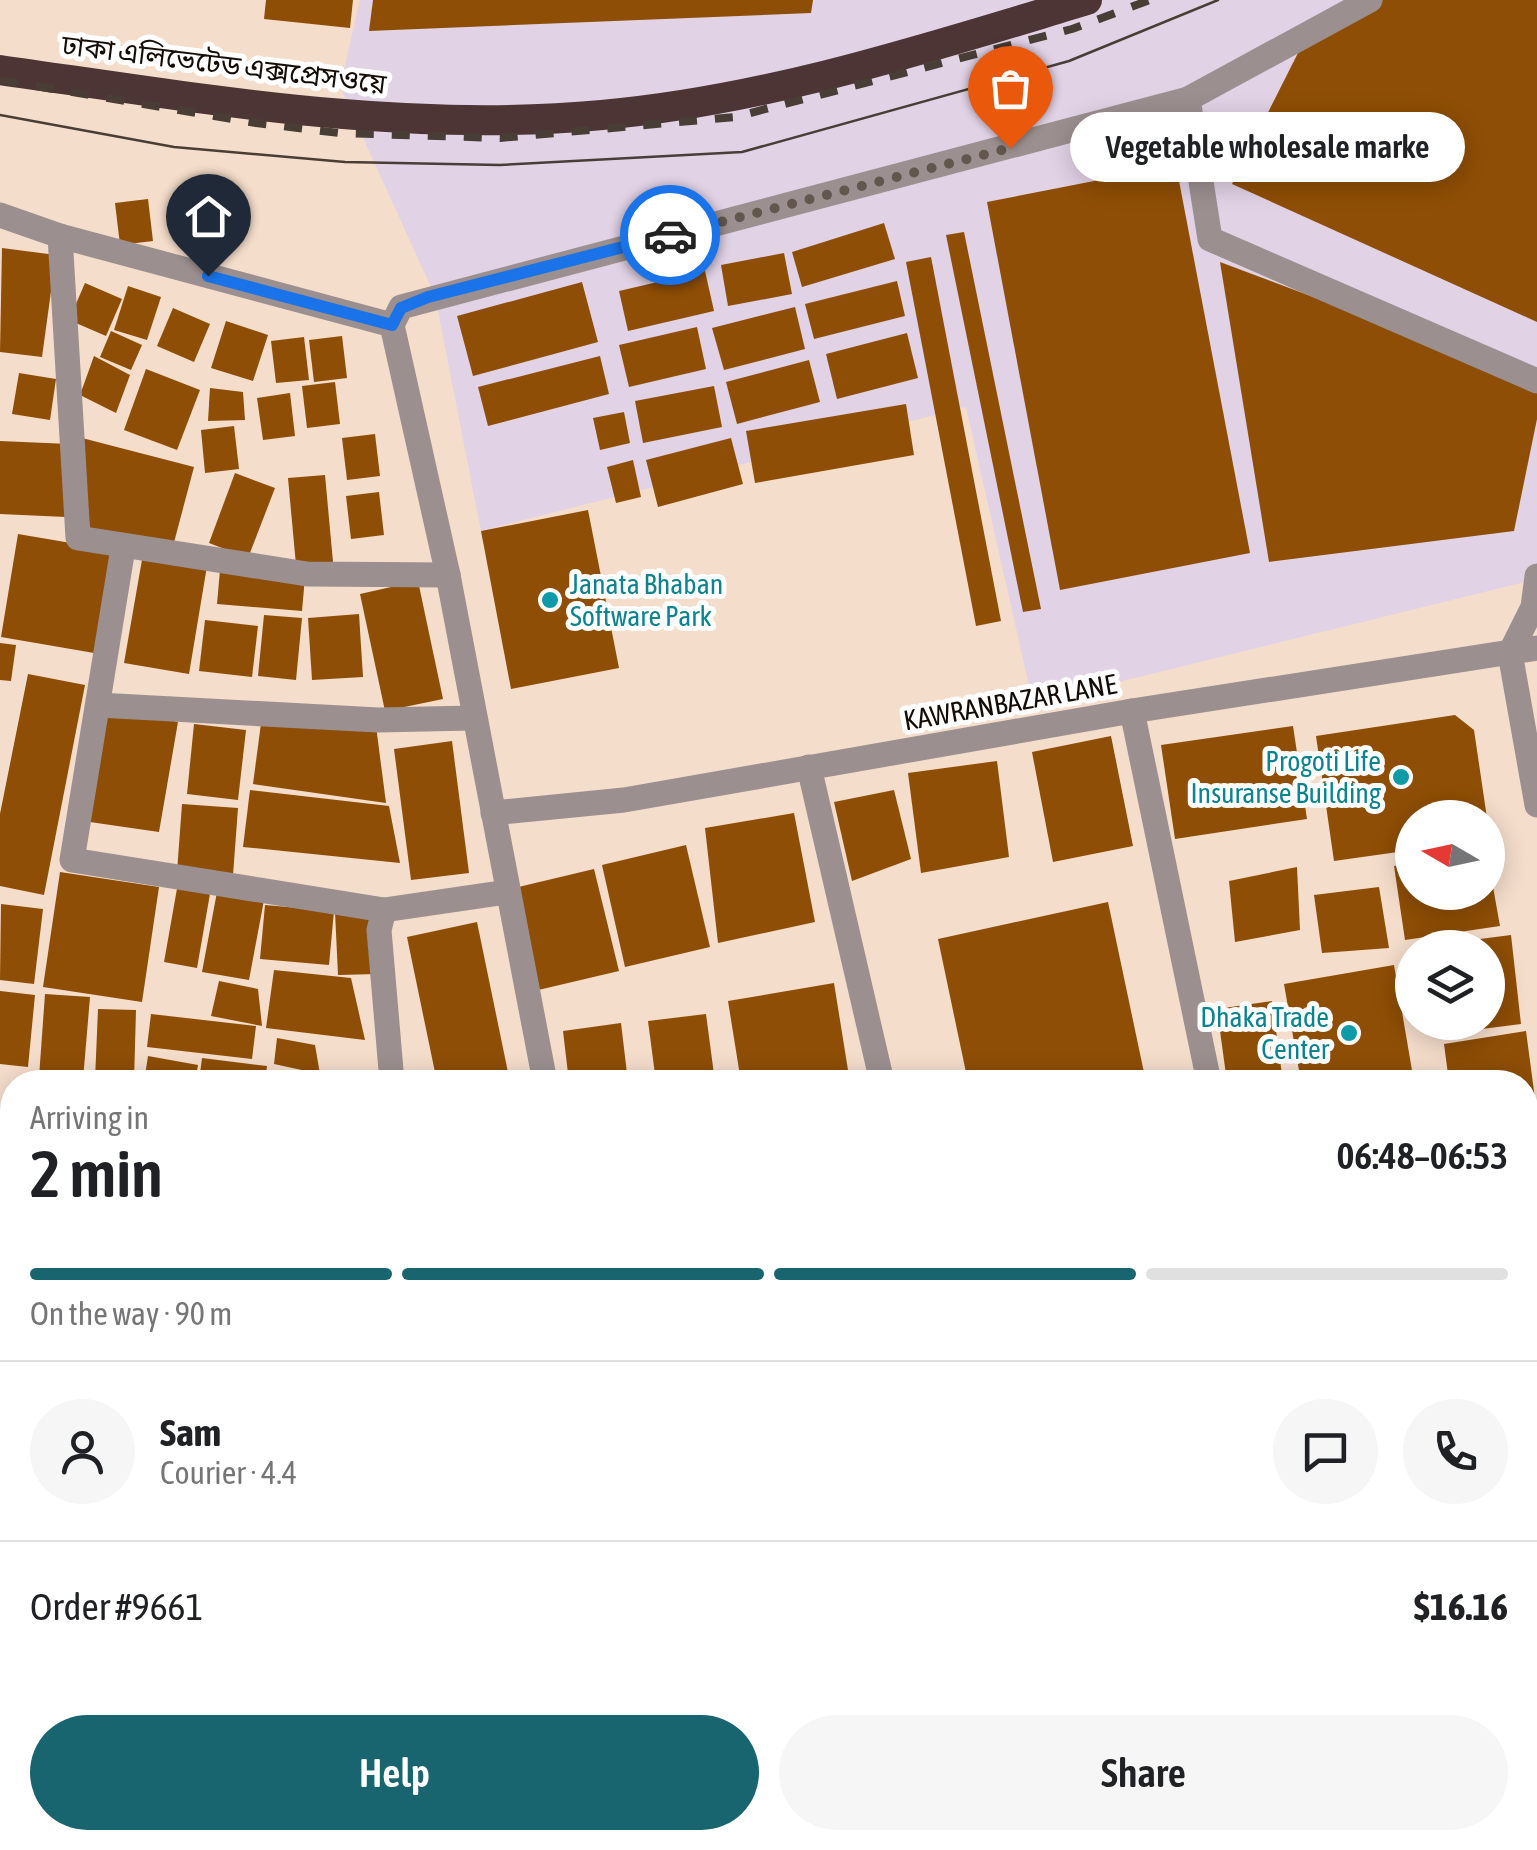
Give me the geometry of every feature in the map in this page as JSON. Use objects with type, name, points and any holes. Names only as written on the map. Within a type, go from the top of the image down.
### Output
[{"type":"highway","name":"ঢাকা এলিভেটেড এক্সপ্রেসওয়ে","points":[[0,70],[306,110],[437,118],[601,116],[705,102],[866,66],[1087,0]]},
{"type":"street","points":[[543,1070],[448,574],[392,325],[401,308],[428,297],[1188,99],[1370,0]]},
{"type":"street","points":[[1188,99],[1210,239],[1537,381]]},
{"type":"street","points":[[0,215],[60,236],[392,325]]},
{"type":"street","points":[[60,236],[78,538],[307,574],[448,574]]},
{"type":"street","points":[[124,548],[72,860],[384,910],[507,892]]},
{"type":"street","points":[[1537,576],[1533,607],[1510,653],[1537,805]]},
{"type":"street","name":"KAWRANBAZAR LANE","points":[[493,813],[624,800],[1132,711],[1537,648]]},
{"type":"street","points":[[98,705],[378,720],[473,718]]},
{"type":"street","points":[[1132,711],[1206,1070]]},
{"type":"street","points":[[810,767],[879,1070]]},
{"type":"street","points":[[384,910],[378,930],[391,1070]]},
{"type":"shaded area","points":[[360,0],[1537,0],[1537,579],[1033,703],[966,407],[481,531],[435,296],[340,87]]},
{"type":"building","points":[[266,0],[353,0],[350,28],[264,19]]},
{"type":"building","points":[[373,0],[813,0],[811,13],[369,31]]},
{"type":"building","points":[[1383,0],[1537,0],[1537,322],[1232,184],[1307,35]]},
{"type":"building","points":[[1176,165],[1250,553],[1060,590],[987,202]]},
{"type":"building","points":[[148,199],[153,241],[120,245],[115,203]]},
{"type":"building","points":[[884,223],[895,259],[802,287],[792,252]]},
{"type":"building","points":[[964,232],[1041,609],[1023,612],[946,235]]},
{"type":"building","points":[[2,248],[56,255],[42,357],[0,352]]},
{"type":"building","points":[[784,253],[792,294],[728,306],[721,265]]},
{"type":"building","points":[[931,257],[1001,621],[976,626],[906,262]]},
{"type":"building","points":[[1220,262],[1537,381],[1537,419],[1514,531],[1269,562]]},
{"type":"building","points":[[705,271],[714,311],[628,331],[619,291]]},
{"type":"building","points":[[897,281],[905,316],[814,339],[805,304]]},
{"type":"building","points":[[582,282],[598,342],[473,376],[457,316]]},
{"type":"building","points":[[85,283],[122,299],[106,336],[69,320]]},
{"type":"building","points":[[128,286],[161,297],[147,340],[114,330]]},
{"type":"building","points":[[795,307],[805,349],[724,370],[712,328]]},
{"type":"building","points":[[173,308],[210,324],[194,362],[157,346]]},
{"type":"building","points":[[226,321],[268,335],[253,381],[211,368]]},
{"type":"building","points":[[697,327],[706,369],[629,387],[619,345]]},
{"type":"building","points":[[111,331],[142,345],[131,370],[100,357]]},
{"type":"building","points":[[907,333],[918,378],[837,399],[826,354]]},
{"type":"building","points":[[342,336],[347,378],[314,382],[309,340]]},
{"type":"building","points":[[304,337],[309,380],[276,383],[271,341]]},
{"type":"building","points":[[94,356],[130,375],[116,413],[80,395]]},
{"type":"building","points":[[600,356],[609,394],[488,426],[478,387]]},
{"type":"building","points":[[809,360],[820,402],[737,424],[726,382]]},
{"type":"building","points":[[146,369],[200,390],[177,450],[124,430]]},
{"type":"building","points":[[19,373],[56,379],[50,420],[12,414]]},
{"type":"building","points":[[335,382],[340,424],[307,428],[302,386]]},
{"type":"building","points":[[714,386],[722,427],[643,443],[635,401]]},
{"type":"building","points":[[210,388],[243,392],[245,420],[208,421]]},
{"type":"building","points":[[290,393],[295,436],[263,440],[257,398]]},
{"type":"building","points":[[906,404],[914,455],[755,483],[746,431]]},
{"type":"building","points":[[624,412],[630,443],[600,450],[593,418]]},
{"type":"building","points":[[234,426],[239,469],[205,473],[201,430]]},
{"type":"building","points":[[375,434],[380,476],[347,480],[342,438]]},
{"type":"building","points":[[82,438],[194,467],[172,550],[90,532]]},
{"type":"building","points":[[731,438],[743,484],[658,507],[646,460]]},
{"type":"building","points":[[0,441],[69,444],[66,517],[0,514]]},
{"type":"building","points":[[633,460],[641,497],[616,503],[607,467]]},
{"type":"building","points":[[235,473],[275,488],[248,558],[209,543]]},
{"type":"building","points":[[325,475],[333,562],[296,565],[288,478]]},
{"type":"building","points":[[379,492],[384,535],[351,539],[346,496]]},
{"type":"building","name":"Janata Bhaban Software Park","points":[[588,510],[619,668],[511,689],[481,531]]},
{"type":"building","points":[[18,534],[112,550],[94,653],[1,637]]},
{"type":"building","points":[[143,554],[207,566],[189,674],[124,663]]},
{"type":"building","points":[[220,570],[305,577],[302,611],[217,604]]},
{"type":"building","points":[[418,581],[443,699],[385,711],[360,594]]},
{"type":"building","points":[[359,614],[363,677],[312,680],[308,618]]},
{"type":"building","points":[[264,615],[302,618],[296,680],[258,676]]},
{"type":"building","points":[[205,620],[258,626],[252,677],[199,671]]},
{"type":"building","points":[[0,643],[16,645],[11,681],[0,680]]},
{"type":"building","points":[[28,674],[85,685],[44,895],[0,886],[0,814]]},
{"type":"building","points":[[107,706],[178,722],[159,832],[83,821]]},
{"type":"building","name":"Progoti Life Insuranse Building","points":[[1455,715],[1474,730],[1484,800],[1395,800],[1395,852],[1334,861],[1316,736]]},
{"type":"building","points":[[262,716],[376,726],[386,803],[253,784]]},
{"type":"building","points":[[194,724],[246,730],[238,800],[187,794]]},
{"type":"building","points":[[1293,726],[1307,819],[1175,839],[1161,745]]},
{"type":"building","points":[[1111,736],[1133,846],[1053,862],[1032,752]]},
{"type":"building","points":[[452,741],[469,873],[411,880],[394,749]]},
{"type":"building","points":[[997,761],[1009,857],[921,873],[908,773]]},
{"type":"building","points":[[250,790],[389,806],[400,863],[243,847]]},
{"type":"building","points":[[894,790],[911,859],[852,881],[834,802]]},
{"type":"building","points":[[182,804],[238,808],[233,875],[177,872]]},
{"type":"building","points":[[794,813],[815,922],[718,943],[705,828]]},
{"type":"building","points":[[686,845],[710,947],[625,967],[602,865]]},
{"type":"building","points":[[1297,867],[1300,930],[1235,942],[1229,881]]},
{"type":"building","points":[[594,869],[619,971],[534,991],[510,889]]},
{"type":"building","points":[[60,872],[159,887],[142,1002],[43,987]]},
{"type":"building","points":[[178,883],[211,888],[197,968],[164,962]]},
{"type":"building","points":[[1379,887],[1389,948],[1322,953],[1314,895]]},
{"type":"building","points":[[217,892],[264,900],[249,980],[202,972]]},
{"type":"building","points":[[1108,902],[1143,1070],[965,1070],[938,939]]},
{"type":"building","points":[[1,904],[43,909],[34,984],[0,980]]},
{"type":"building","points":[[265,905],[334,911],[329,965],[260,959]]},
{"type":"building","points":[[1401,910],[1497,910],[1500,926],[1473,930],[1404,930]]},
{"type":"building","points":[[374,911],[377,974],[338,975],[335,912]]},
{"type":"building","points":[[477,922],[508,1070],[435,1070],[407,937]]},
{"type":"building","points":[[1511,935],[1521,1024],[1505,1026],[1505,936]]},
{"type":"building","name":"Dhaka Trade Center","points":[[1394,965],[1395,1040],[1407,1040],[1412,1070],[1299,1070],[1284,984]]},
{"type":"building","points":[[274,970],[351,978],[365,1040],[266,1028]]},
{"type":"building","points":[[219,981],[258,989],[262,1026],[211,1016]]},
{"type":"building","points":[[834,983],[848,1070],[739,1070],[728,1001]]},
{"type":"building","points":[[0,991],[35,995],[28,1067],[0,1064]]},
{"type":"building","points":[[45,994],[90,997],[84,1070],[40,1070]]},
{"type":"building","points":[[1272,1001],[1281,1070],[1225,1070],[1217,1009]]},
{"type":"building","points":[[98,1009],[136,1010],[134,1070],[95,1070]]},
{"type":"building","points":[[151,1014],[256,1026],[252,1059],[147,1047]]},
{"type":"building","points":[[706,1014],[713,1070],[654,1070],[648,1021]]},
{"type":"building","points":[[621,1023],[627,1070],[568,1070],[563,1031]]},
{"type":"building","points":[[1526,1031],[1531,1070],[1447,1070],[1444,1044],[1505,1040],[1505,1034]]},
{"type":"building","points":[[277,1038],[315,1045],[319,1070],[302,1070],[274,1064]]},
{"type":"building","points":[[148,1056],[198,1065],[197,1070],[146,1070]]},
{"type":"building","points":[[202,1058],[267,1066],[266,1070],[200,1070]]},
{"type":"tram line","points":[[0,115],[174,147],[345,162],[500,165],[742,152],[1069,61],[1218,0]]},
{"type":"railway","points":[[0,80],[339,133],[500,138],[735,117],[1072,29],[1150,0]]},
{"type":"way so far","points":[[670,235],[1010,148]]},
{"type":"place","name":"Vegetable wholesale marke","points":[[1010,148]]},
{"type":"place","name":"Janata Bhaban Software Park","points":[[550,600]]},
{"type":"place","name":"Progoti Life Insuranse Building","points":[[1401,777]]},
{"type":"place","name":"Dhaka Trade Center","points":[[1349,1033]]},
{"type":"route","points":[[208,276],[392,325],[401,308],[428,297],[670,235]]}]
